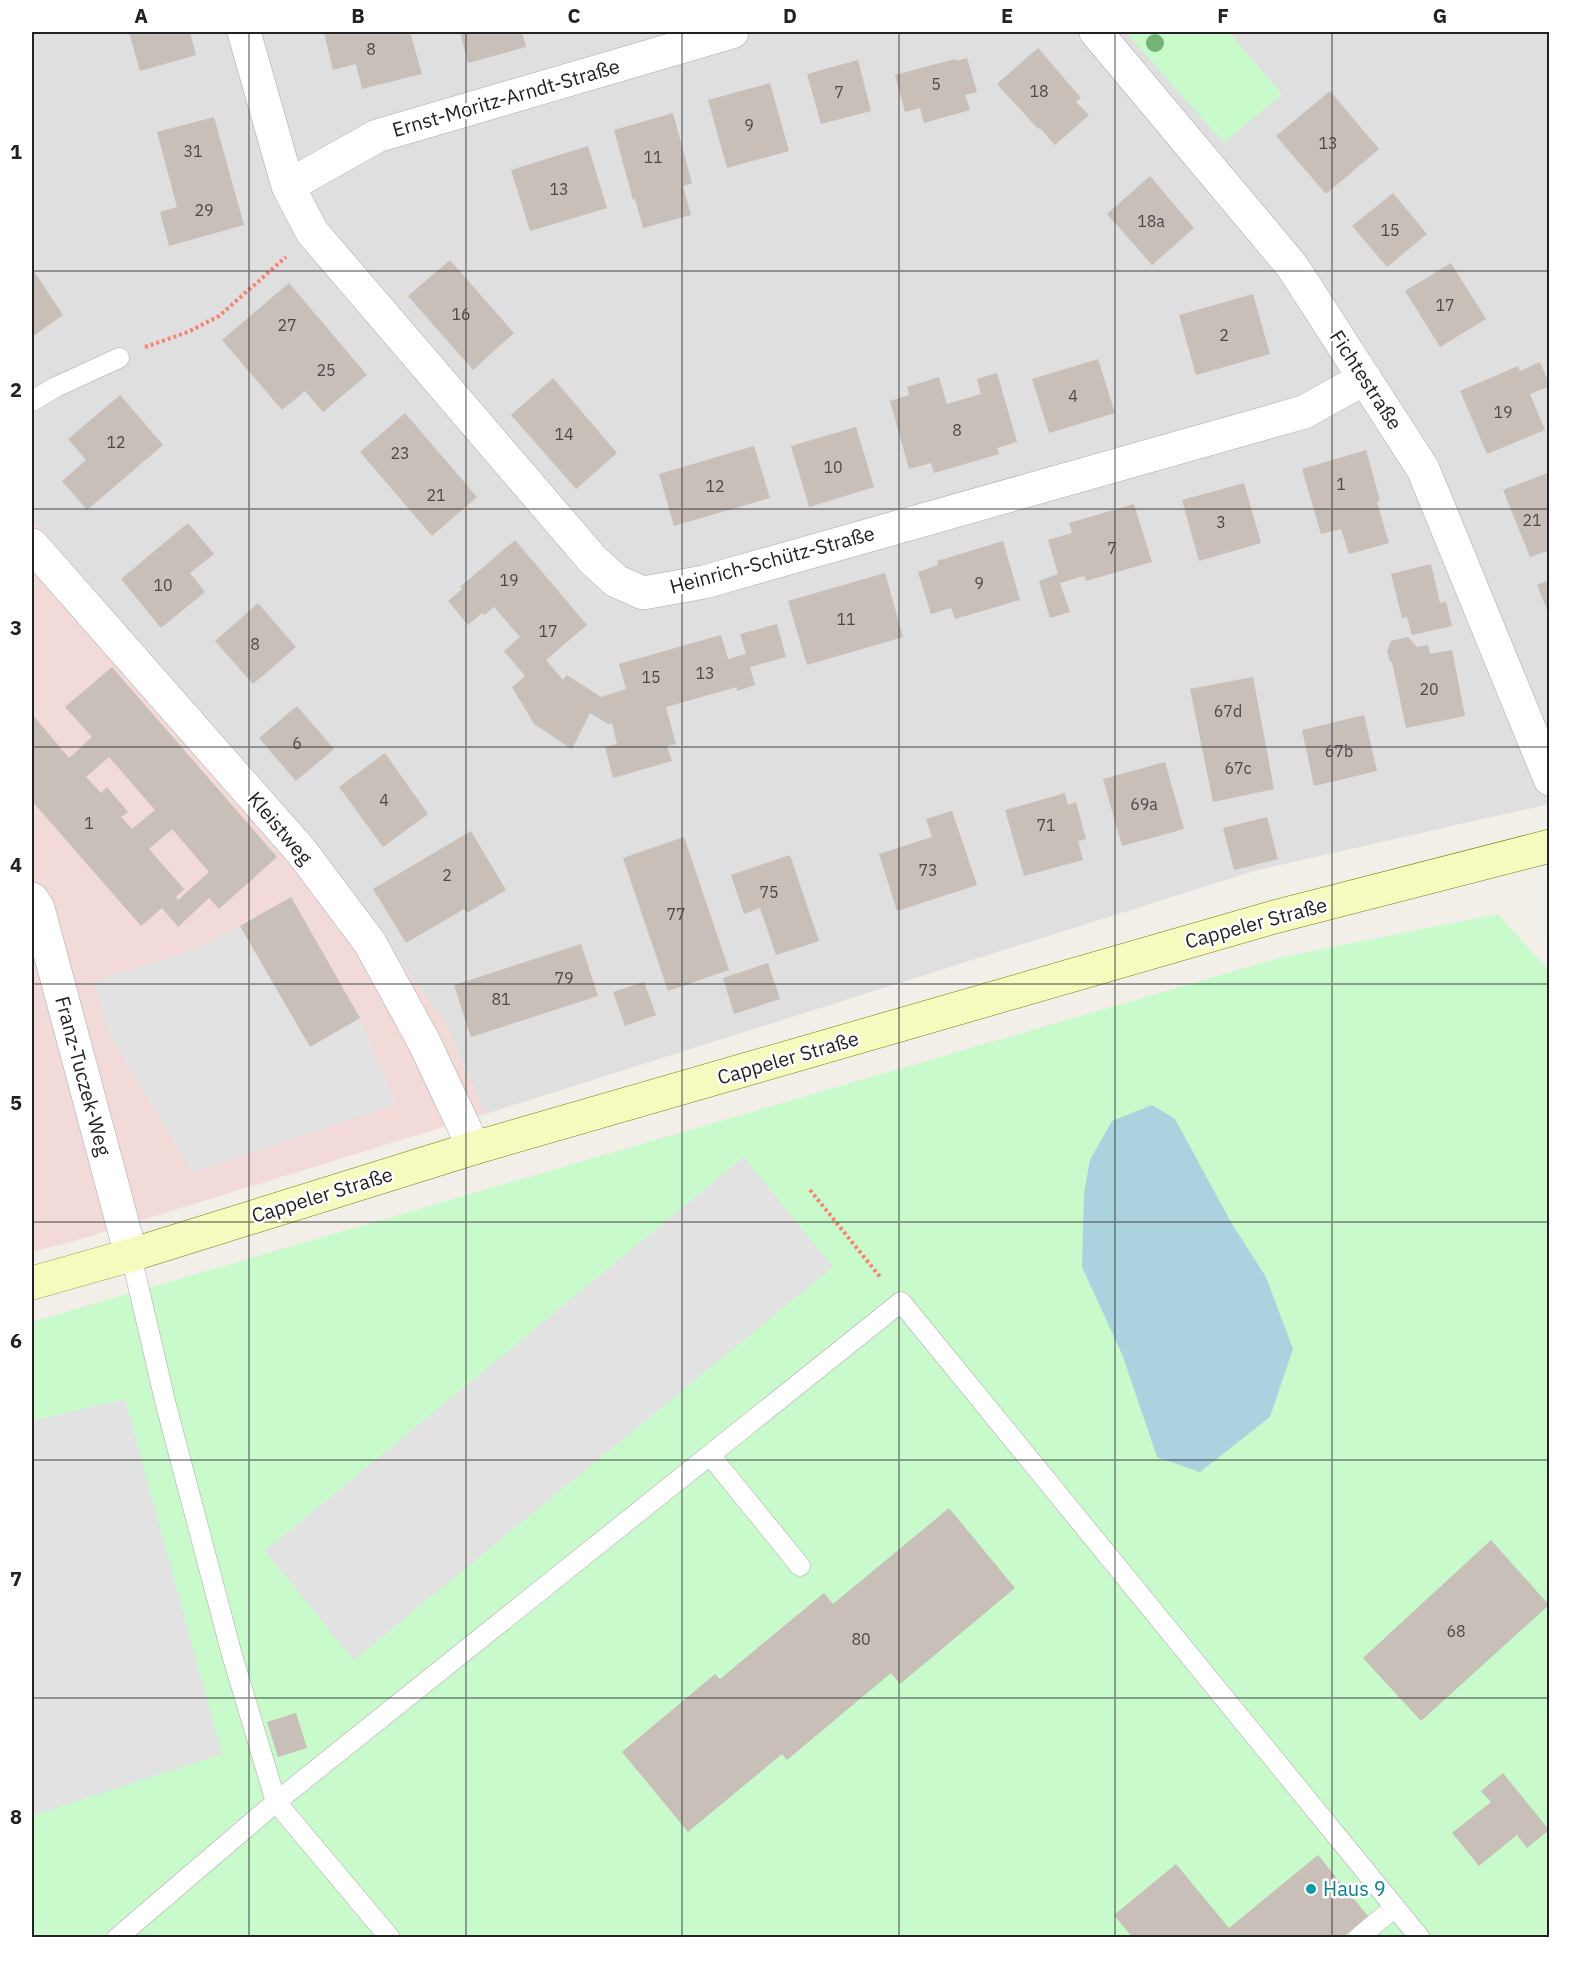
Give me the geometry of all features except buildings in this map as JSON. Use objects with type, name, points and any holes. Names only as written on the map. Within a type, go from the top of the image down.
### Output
[{"type":"main road","name":"Cappeler Straße","points":[[32,1283],[130,1255],[474,1148],[1274,917],[1550,846]]},
{"type":"street","name":"Heinrich-Schütz-Straße","points":[[244,32],[288,186],[312,232],[593,560],[616,581],[643,593],[704,582],[1304,412],[1365,378]]},
{"type":"street","name":"Ernst-Moritz-Arndt-Straße","points":[[288,186],[377,136],[732,32]]},
{"type":"street","name":"Fichtestraße","points":[[1096,32],[1292,266],[1424,469],[1550,779]]},
{"type":"street","name":"Kleistweg","points":[[32,545],[301,851],[370,943],[424,1042],[474,1148]]},
{"type":"street","name":"Franz-Tuczek-Weg","points":[[32,899],[38,908],[130,1255]]},
{"type":"lane","points":[[32,401],[56,387],[119,358]]},
{"type":"lane","points":[[130,1255],[166,1405],[232,1655],[276,1802],[390,1938]]},
{"type":"lane","points":[[117,1938],[276,1802],[901,1302],[1420,1938]]},
{"type":"lane","points":[[710,1455],[800,1566]]},
{"type":"lane","points":[[1358,1938],[1395,1907]]},
{"type":"path","points":[[119,358],[188,332],[219,316],[312,232]]},
{"type":"path","points":[[810,1190],[901,1302]]},
{"type":"shaded area","points":[[32,32],[1549,32],[1549,804],[1254,871],[485,1114],[446,1024],[323,857],[32,518]]},
{"type":"shaded area","points":[[32,518],[323,857],[446,1024],[485,1114],[32,1252]]},
{"type":"shaded area","points":[[240,926],[310,1047],[360,1018],[396,1104],[193,1173],[110,1036],[94,981],[194,950]]},
{"type":"shaded area","points":[[744,1157],[833,1267],[354,1660],[265,1551]]},
{"type":"shaded area","points":[[125,1399],[222,1754],[32,1816],[32,1421]]},
{"type":"green space","points":[[1126,32],[1229,32],[1282,94],[1224,143]]},
{"type":"green space","points":[[1498,914],[1549,971],[1549,1937],[32,1938],[32,1322],[1283,957]]},
{"type":"water","points":[[1152,1105],[1175,1119],[1232,1224],[1266,1277],[1293,1349],[1270,1417],[1200,1472],[1157,1457],[1122,1354],[1082,1267],[1084,1193],[1090,1160],[1112,1121]]},
{"type":"place","name":"Haus 9","points":[[1311,1889]]}]
